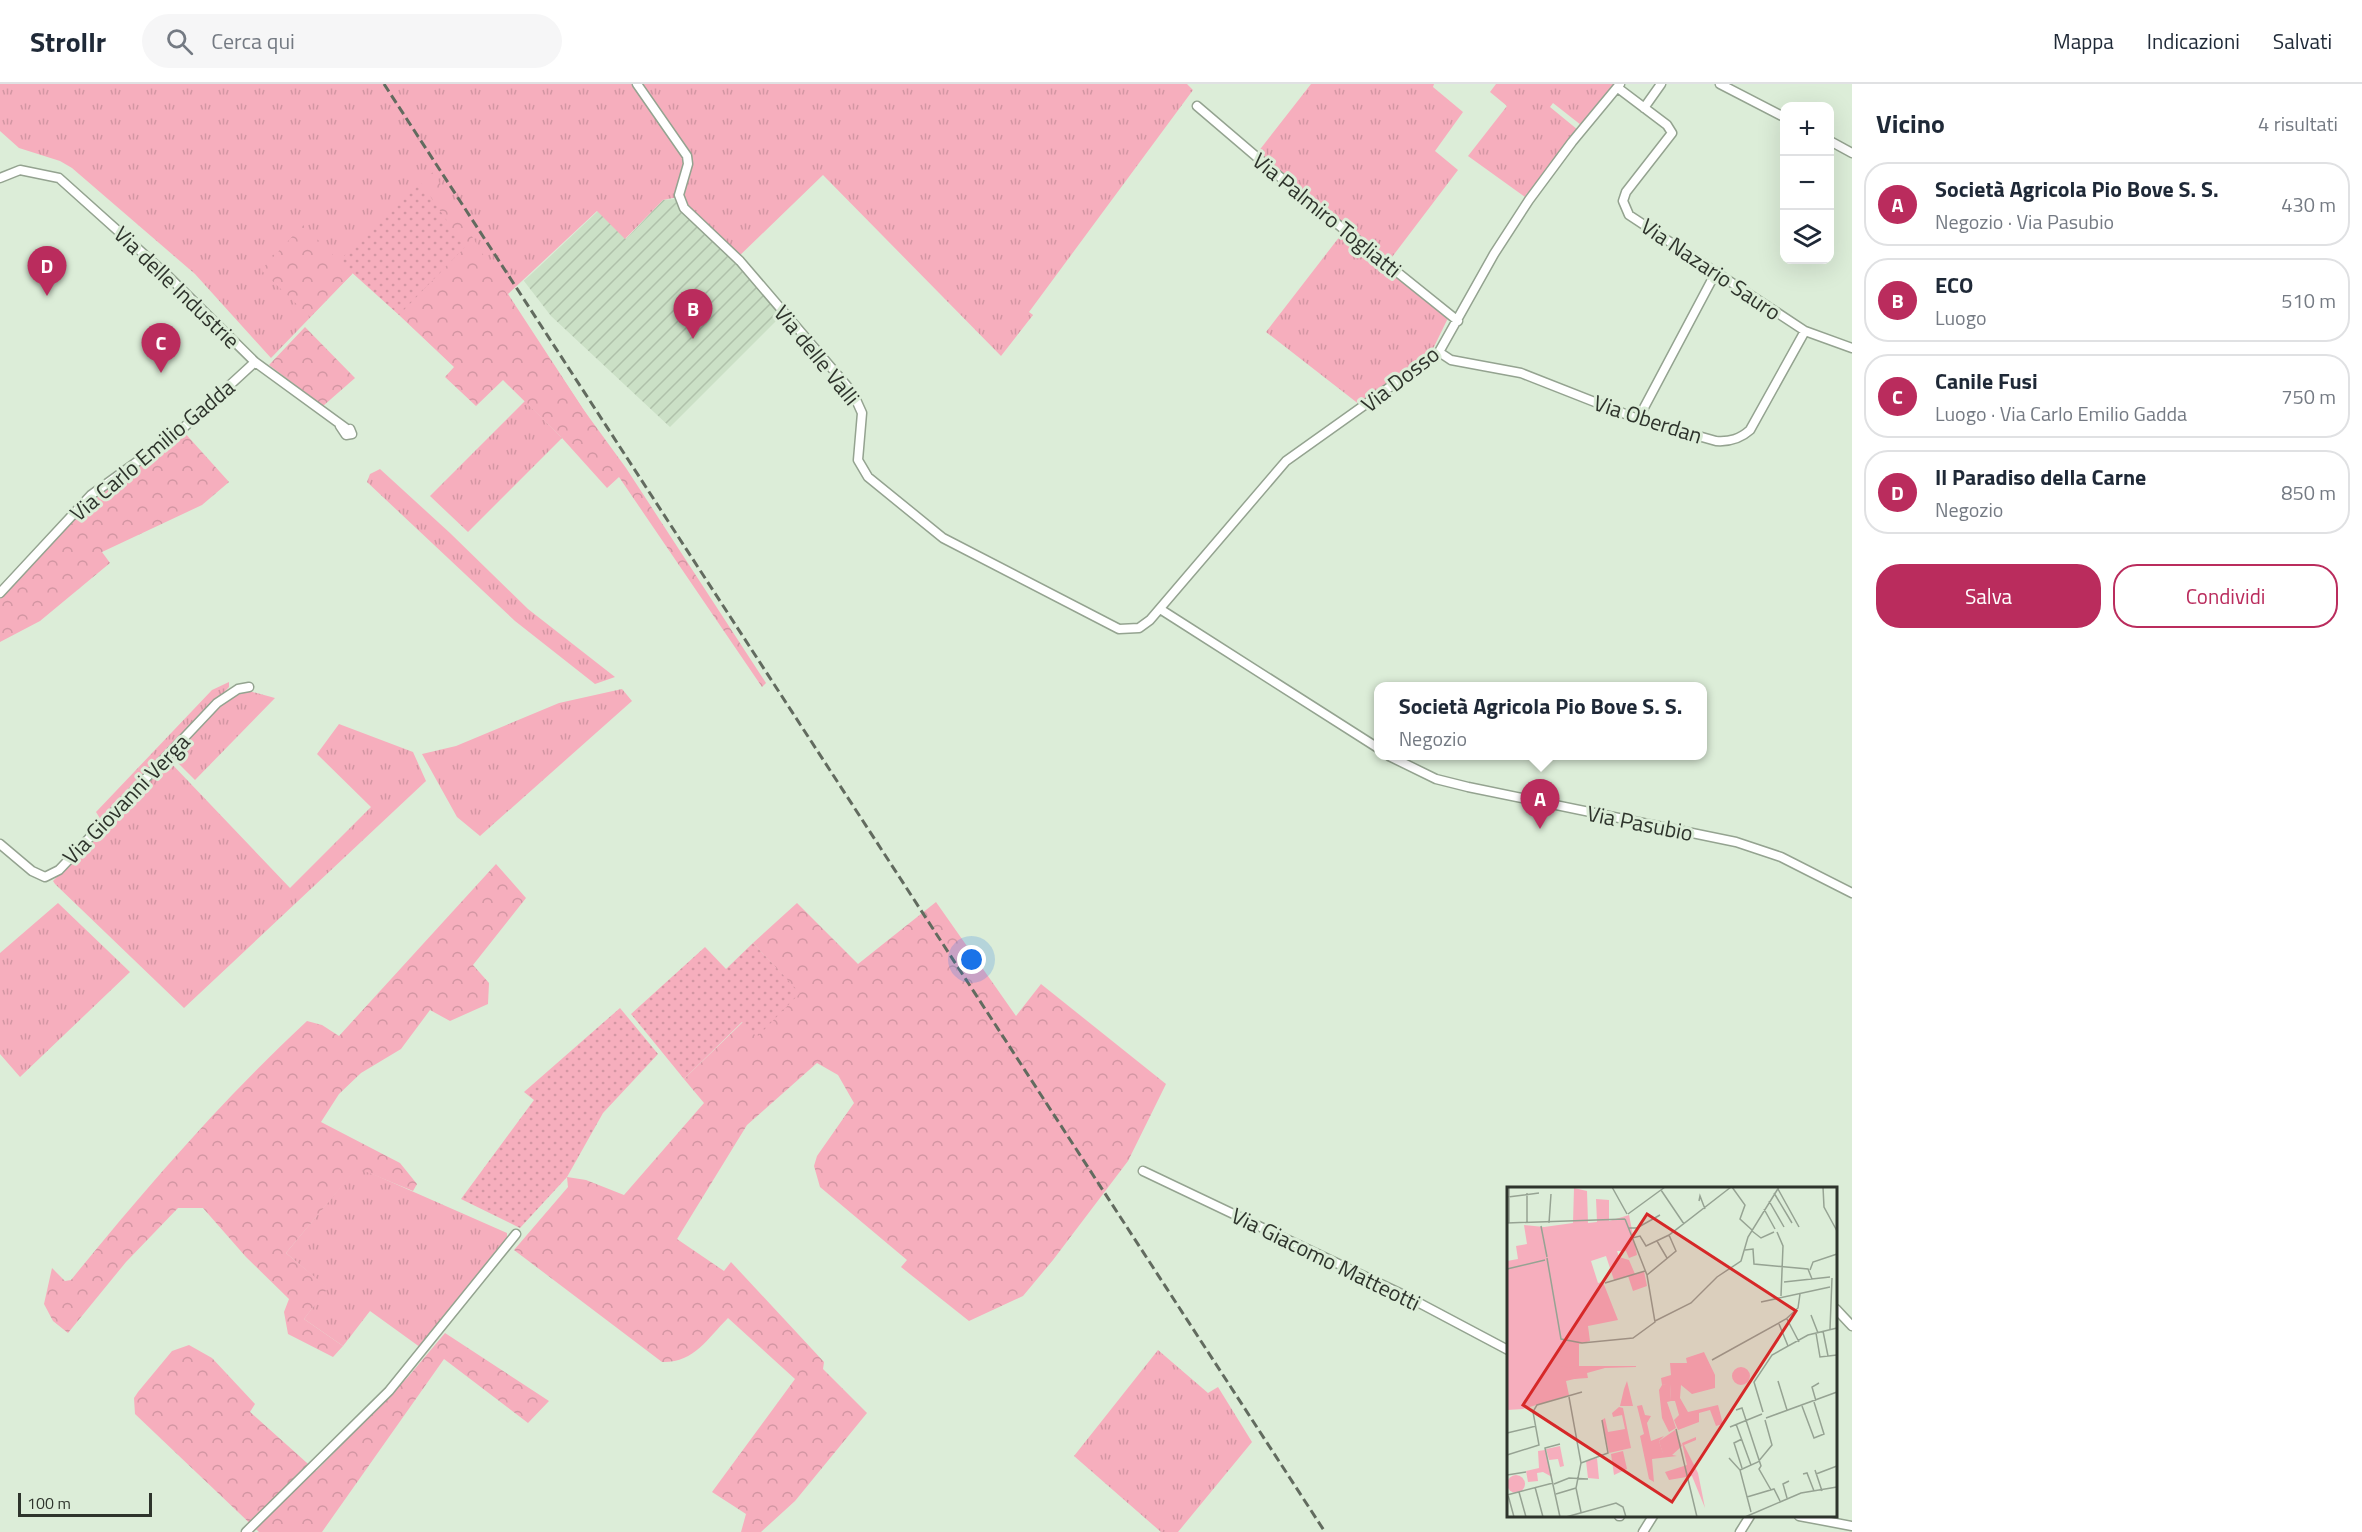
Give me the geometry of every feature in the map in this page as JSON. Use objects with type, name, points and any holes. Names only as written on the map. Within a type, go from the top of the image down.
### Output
[{"type":"street","name":"Via delle Valli","points":[[637,84],[687,156],[688,164],[679,195],[684,208],[740,261],[859,404],[862,424],[857,448],[858,460],[868,477],[924,525],[943,538],[1109,625],[1119,629],[1139,628],[1160,609]]},
{"type":"street","points":[[1644,108],[1661,84]]},
{"type":"street","points":[[1720,84],[1780,114]]},
{"type":"street","name":"Via Dosso","points":[[1160,609],[1286,461],[1439,352],[1494,254],[1529,200],[1572,142],[1619,86]]},
{"type":"street","name":"Via Nazario Sauro","points":[[1619,86],[1667,125],[1672,133],[1626,192],[1623,201],[1629,215],[1805,331],[1852,348]]},
{"type":"street","name":"Via Palmiro Togliatti","points":[[1197,106],[1300,194],[1458,321]]},
{"type":"street","points":[[1834,143],[1852,153]]},
{"type":"street","name":"Via delle Industrie","points":[[0,178],[20,170],[59,178],[166,274],[255,362],[350,434]]},
{"type":"street","points":[[1638,419],[1716,272]]},
{"type":"street","name":"Via Oberdan","points":[[1439,352],[1451,360],[1521,373],[1638,419],[1716,441],[1736,440],[1750,430],[1805,331]]},
{"type":"street","name":"Via Carlo Emilio Gadda","points":[[0,593],[91,495],[181,430],[255,362]]},
{"type":"street","points":[[1160,609],[1374,745]]},
{"type":"street","name":"Via Giovanni Verga","points":[[0,844],[32,872],[45,877],[59,870],[217,703],[238,689],[249,687]]},
{"type":"street","name":"Via Pasubio","points":[[1397,760],[1436,779],[1468,788],[1736,842],[1781,857],[1852,893]]},
{"type":"street","name":"Via Giacomo Matteotti","points":[[1143,1171],[1408,1297],[1507,1349]]},
{"type":"street","points":[[246,1532],[400,1377],[516,1234]]},
{"type":"street","points":[[1837,1310],[1852,1326]]},
{"type":"street","points":[[1643,1532],[1652,1517]]},
{"type":"street","points":[[1740,1532],[1749,1517]]},
{"type":"street","points":[[1809,1517],[1852,1526]]},
{"type":"shaded area","points":[[675,199],[680,211],[736,264],[781,316],[670,427],[551,316],[524,281],[598,211],[626,239],[663,200]]},
{"type":"green space","points":[[0,84],[1187,84],[1193,90],[1029,312],[1033,315],[1001,356],[823,175],[735,260],[678,197],[663,200],[625,239],[597,211],[508,294],[589,418],[503,366],[479,390],[354,272],[271,358],[195,274],[72,168],[60,161],[19,148],[0,131]]},
{"type":"green space","points":[[1311,84],[1434,84],[1433,87],[1463,112],[1435,151],[1458,170],[1386,265],[1449,316],[1429,357],[1360,405],[1266,332],[1347,227],[1258,152]]},
{"type":"green space","points":[[1496,84],[1617,84],[1581,125],[1553,103],[1550,107],[1578,130],[1530,195],[1527,193],[1525,197],[1468,156],[1507,106],[1490,92]]},
{"type":"green space","points":[[433,172],[510,299],[583,409],[626,468],[766,683],[762,687],[619,477],[607,488],[562,438],[503,380],[476,406],[445,377],[454,367],[399,315],[465,247],[421,184]]},
{"type":"green space","points":[[421,183],[465,247],[399,315],[339,261]]},
{"type":"green space","points":[[303,225],[352,274],[310,317],[261,270]]},
{"type":"green space","points":[[305,327],[355,378],[323,406],[269,365]]},
{"type":"green space","points":[[525,401],[562,438],[468,532],[430,496]]},
{"type":"green space","points":[[183,431],[229,482],[202,505],[102,552],[110,563],[40,621],[0,642],[0,599],[96,496]]},
{"type":"green space","points":[[380,469],[528,609],[615,677],[595,684],[515,621],[367,482],[370,474]]},
{"type":"green space","points":[[229,682],[229,687],[101,820],[96,812],[212,690]]},
{"type":"green space","points":[[622,689],[632,701],[480,836],[457,817],[422,754],[456,746],[559,703]]},
{"type":"green space","points":[[249,691],[275,698],[195,780],[173,758],[198,729],[228,700]]},
{"type":"green space","points":[[339,724],[413,752],[426,781],[184,1008],[53,881],[169,761],[290,888],[371,807],[317,754]]},
{"type":"green space","points":[[496,864],[526,898],[473,965],[489,983],[488,1004],[450,1021],[430,1010],[401,1049],[361,1073],[339,1094],[321,1122],[400,1163],[417,1184],[413,1191],[357,1168],[286,1253],[328,1288],[304,1319],[343,1346],[333,1357],[288,1334],[284,1312],[289,1299],[246,1257],[203,1208],[178,1208],[126,1262],[68,1333],[53,1321],[44,1304],[52,1268],[65,1281],[71,1280],[184,1146],[275,1051],[307,1021],[322,1025],[339,1036]]},
{"type":"green space","points":[[936,902],[1016,1016],[1041,984],[1166,1084],[1128,1161],[1053,1260],[1023,1296],[969,1321],[901,1267],[907,1260],[820,1187],[814,1166],[817,1156],[854,1103],[838,1075],[817,1063],[747,1125],[677,1239],[724,1271],[731,1262],[824,1362],[823,1369],[867,1413],[795,1501],[761,1532],[741,1532],[746,1514],[712,1492],[795,1379],[728,1318],[691,1354],[673,1361],[662,1362],[514,1250],[568,1187],[567,1177],[586,1180],[624,1195],[704,1103],[684,1079],[743,1022],[799,993],[753,943],[797,903],[858,964]]},
{"type":"green space","points":[[58,903],[130,972],[20,1077],[0,1054],[0,953]]},
{"type":"green space","points":[[753,943],[800,993],[757,1037],[742,1022],[684,1079],[631,1014],[705,947],[726,969]]},
{"type":"green space","points":[[620,1008],[658,1054],[603,1113],[567,1177],[520,1228],[461,1199],[534,1100],[524,1092]]},
{"type":"green space","points":[[357,1167],[507,1233],[507,1241],[424,1350],[370,1311],[343,1346],[304,1319],[327,1288],[286,1253]]},
{"type":"green space","points":[[445,1333],[549,1401],[528,1423],[444,1359],[322,1532],[259,1532],[135,1414],[134,1398],[138,1392],[172,1351],[189,1345],[212,1358],[255,1404],[250,1412],[316,1471],[408,1377]]},
{"type":"green space","points":[[1158,1350],[1208,1393],[1218,1387],[1252,1442],[1178,1532],[1161,1532],[1074,1456]]},
{"type":"railway","points":[[384,84],[1325,1532]]},
{"type":"place","name":"Il Paradiso della Carne","points":[[47,296]]},
{"type":"place","name":"ECO","points":[[693,339]]},
{"type":"place","name":"Canile Fusi","points":[[161,373]]},
{"type":"place","name":"Società Agricola Pio Bove S. S.","points":[[1540,829]]}]
